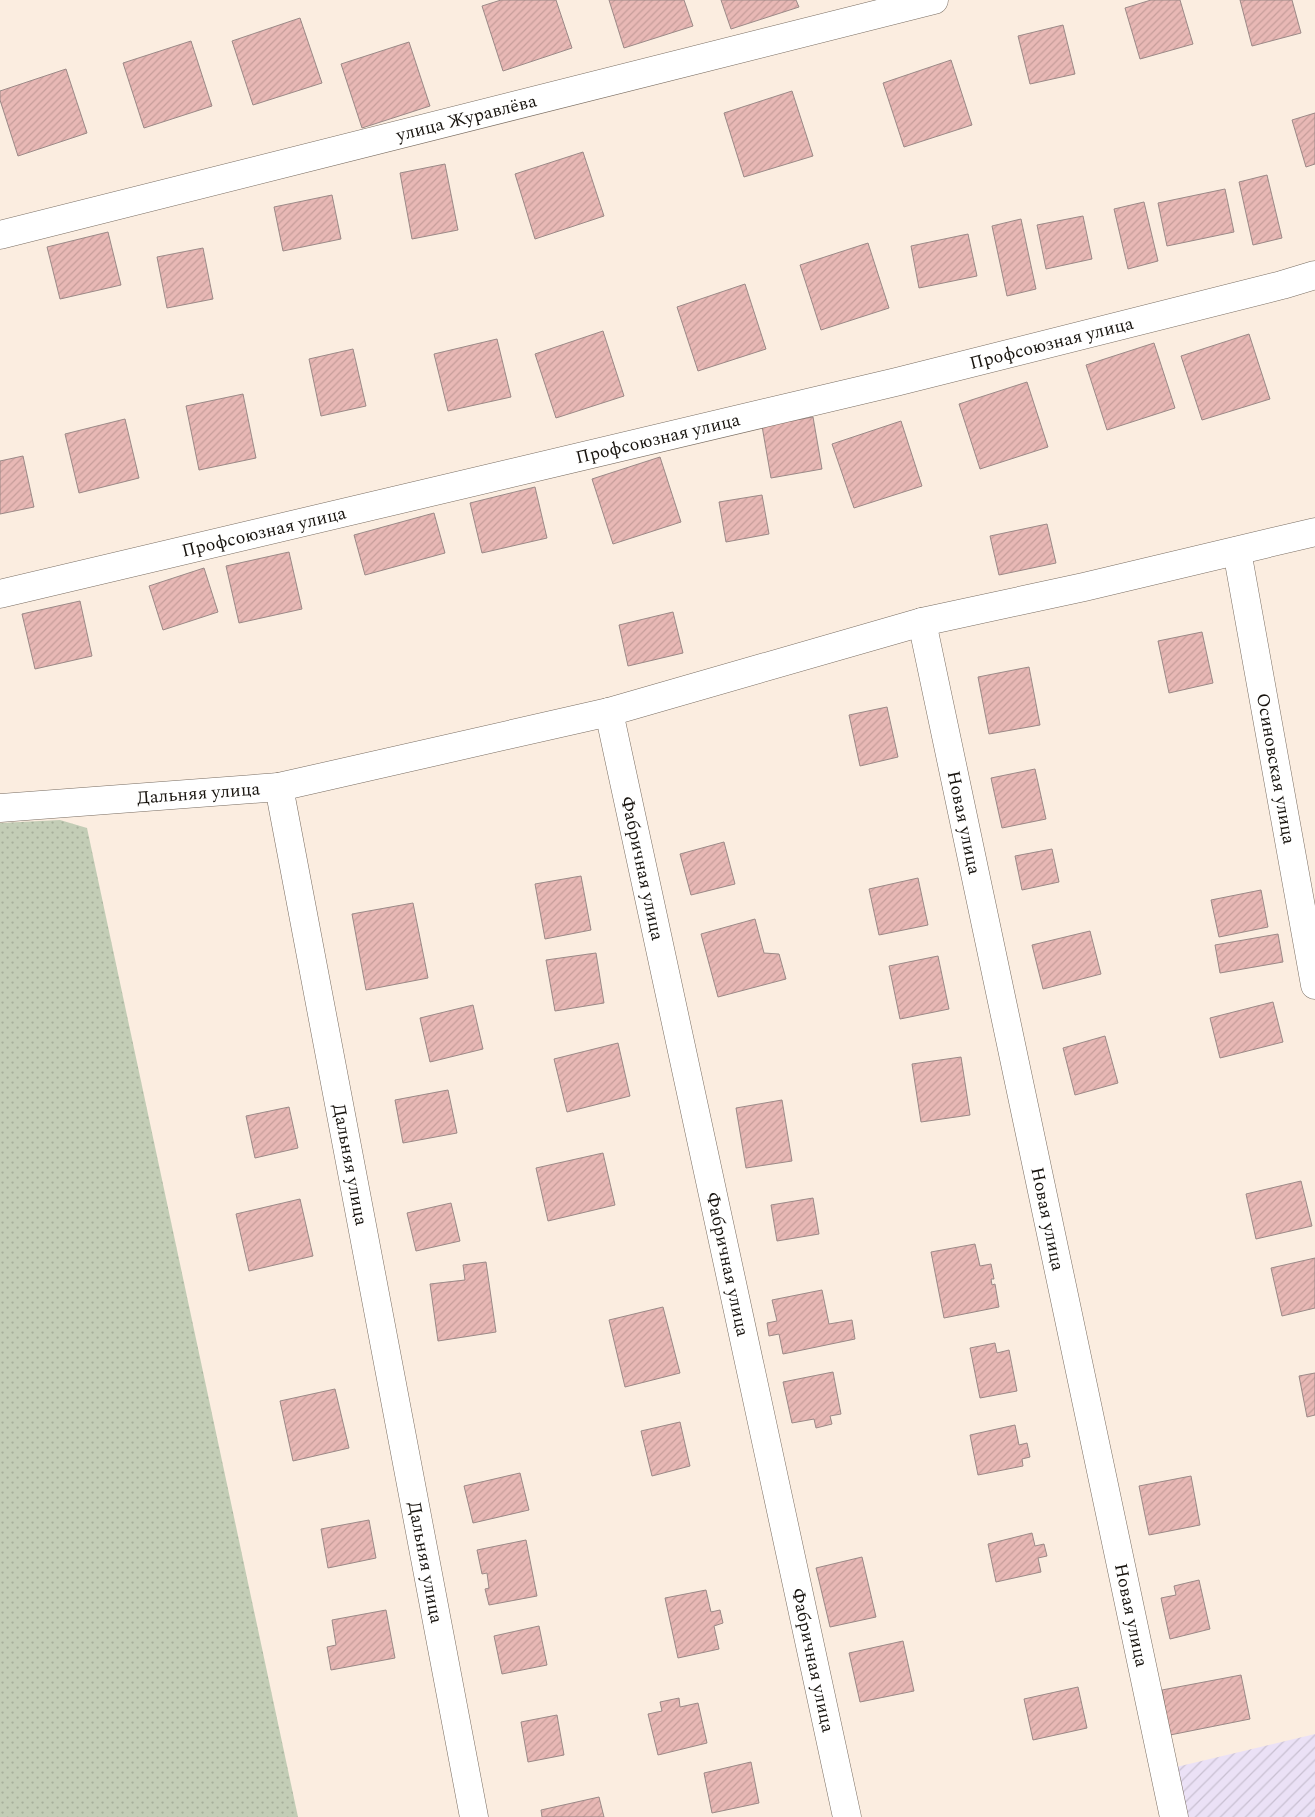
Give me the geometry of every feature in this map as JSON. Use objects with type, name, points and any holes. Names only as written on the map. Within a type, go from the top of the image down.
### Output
[{"type":"street","name":"улица Журавлёва","points":[[0,236],[934,0]]},
{"type":"street","name":"Профсоюзная улица","points":[[0,594],[896,382],[1282,286],[1315,275]]},
{"type":"street","points":[[279,787],[609,712],[922,622],[1075,589],[1315,532]]},
{"type":"street","name":"Осиновская улица","points":[[1237,551],[1315,985]]},
{"type":"street","name":"Новая улица","points":[[922,622],[1174,1817]]},
{"type":"street","name":"Фабричная улица","points":[[609,712],[847,1817]]},
{"type":"street","name":"Дальняя улица","points":[[0,808],[279,787],[474,1817]]},
{"type":"shaded area","points":[[1315,1734],[1315,1817],[1182,1817],[1172,1768]]},
{"type":"green space","points":[[60,820],[87,828],[298,1817],[0,1817],[0,823]]},
{"type":"building","points":[[501,0],[556,0],[572,48],[503,71],[482,6]]},
{"type":"building","points":[[609,0],[684,0],[693,26],[624,48]]},
{"type":"building","points":[[721,0],[796,0],[799,7],[731,29]]},
{"type":"building","points":[[1151,0],[1180,0],[1193,44],[1140,59],[1125,8]]},
{"type":"building","points":[[1240,0],[1292,0],[1301,33],[1252,46]]},
{"type":"building","points":[[300,18],[322,83],[253,105],[232,41]]},
{"type":"building","points":[[1063,25],[1075,74],[1030,84],[1018,36]]},
{"type":"building","points":[[191,41],[212,106],[144,128],[123,63]]},
{"type":"building","points":[[409,42],[430,106],[362,128],[341,64]]},
{"type":"building","points":[[951,60],[972,125],[904,147],[883,83]]},
{"type":"building","points":[[66,69],[87,133],[18,156],[0,100],[0,91]]},
{"type":"building","points":[[792,91],[813,156],[744,177],[724,113]]},
{"type":"building","points":[[1315,113],[1315,164],[1306,167],[1292,120]]},
{"type":"building","points":[[583,152],[604,216],[535,239],[515,174]]},
{"type":"building","points":[[445,164],[458,230],[412,239],[400,173]]},
{"type":"building","points":[[1267,175],[1282,238],[1253,245],[1239,182]]},
{"type":"building","points":[[1225,189],[1234,232],[1167,246],[1158,203]]},
{"type":"building","points":[[332,195],[341,239],[283,251],[274,207]]},
{"type":"building","points":[[1144,202],[1158,261],[1128,269],[1114,209]]},
{"type":"building","points":[[1083,216],[1092,259],[1046,269],[1037,225]]},
{"type":"building","points":[[1021,219],[1036,289],[1007,296],[992,226]]},
{"type":"building","points":[[108,232],[121,285],[60,299],[47,247]]},
{"type":"building","points":[[968,234],[977,276],[919,288],[911,246]]},
{"type":"building","points":[[868,243],[889,308],[821,330],[800,265]]},
{"type":"building","points":[[203,248],[213,299],[167,308],[157,257]]},
{"type":"building","points":[[745,284],[766,349],[698,371],[677,307]]},
{"type":"building","points":[[603,331],[624,396],[556,418],[535,354]]},
{"type":"building","points":[[1249,334],[1270,399],[1202,420],[1181,356]]},
{"type":"building","points":[[497,339],[511,397],[448,411],[434,354]]},
{"type":"building","points":[[1154,343],[1175,408],[1107,430],[1086,365]]},
{"type":"building","points":[[353,349],[366,406],[321,416],[309,359]]},
{"type":"building","points":[[1027,382],[1048,447],[980,469],[959,404]]},
{"type":"building","points":[[243,394],[256,458],[199,470],[186,406]]},
{"type":"building","points":[[813,417],[822,469],[771,478],[762,426]]},
{"type":"building","points":[[125,419],[139,478],[79,493],[65,434]]},
{"type":"building","points":[[901,421],[922,486],[854,508],[832,444]]},
{"type":"building","points":[[23,456],[34,507],[0,514],[0,461]]},
{"type":"building","points":[[660,457],[681,522],[613,544],[592,479]]},
{"type":"building","points":[[535,487],[547,538],[482,553],[470,503]]},
{"type":"building","points":[[762,495],[769,534],[726,542],[719,502]]},
{"type":"building","points":[[434,513],[445,553],[365,575],[354,535]]},
{"type":"building","points":[[1047,524],[1056,563],[999,575],[990,536]]},
{"type":"building","points":[[289,552],[302,609],[239,623],[226,566]]},
{"type":"building","points":[[204,568],[218,612],[163,630],[149,586]]},
{"type":"building","points":[[80,601],[92,656],[35,669],[22,614]]},
{"type":"building","points":[[673,612],[683,653],[628,666],[619,625]]},
{"type":"building","points":[[1202,632],[1213,683],[1169,693],[1158,641]]},
{"type":"building","points":[[1029,667],[1040,725],[989,734],[978,677]]},
{"type":"building","points":[[887,707],[898,757],[860,766],[849,715]]},
{"type":"building","points":[[1035,769],[1046,819],[1002,828],[991,778]]},
{"type":"building","points":[[724,842],[735,884],[691,895],[680,854]]},
{"type":"building","points":[[1052,849],[1059,882],[1022,890],[1015,856]]},
{"type":"building","points":[[581,876],[591,930],[545,939],[535,884]]},
{"type":"building","points":[[918,878],[928,925],[879,935],[869,889]]},
{"type":"building","points":[[1261,890],[1268,927],[1219,937],[1211,900]]},
{"type":"building","points":[[413,903],[428,978],[366,990],[352,914]]},
{"type":"building","points":[[755,919],[764,953],[779,954],[786,979],[718,997],[701,934]]},
{"type":"building","points":[[1090,931],[1101,974],[1043,989],[1032,945]]},
{"type":"building","points":[[1278,934],[1283,962],[1220,973],[1215,945]]},
{"type":"building","points":[[596,953],[604,1003],[555,1011],[546,960]]},
{"type":"building","points":[[938,956],[949,1009],[900,1019],[889,966]]},
{"type":"building","points":[[1273,1002],[1283,1042],[1220,1058],[1210,1018]]},
{"type":"building","points":[[473,1005],[483,1049],[430,1062],[420,1018]]},
{"type":"building","points":[[1105,1036],[1118,1083],[1075,1095],[1063,1048]]},
{"type":"building","points":[[618,1043],[630,1096],[567,1112],[554,1059]]},
{"type":"building","points":[[961,1057],[970,1115],[921,1122],[912,1064]]},
{"type":"building","points":[[448,1090],[457,1133],[403,1143],[395,1100]]},
{"type":"building","points":[[782,1100],[792,1161],[746,1168],[736,1108]]},
{"type":"building","points":[[289,1107],[298,1148],[255,1158],[246,1116]]},
{"type":"building","points":[[603,1153],[615,1205],[548,1221],[536,1168]]},
{"type":"building","points":[[1301,1181],[1312,1226],[1256,1239],[1246,1194]]},
{"type":"building","points":[[813,1198],[819,1234],[777,1241],[771,1205]]},
{"type":"building","points":[[300,1199],[313,1256],[249,1271],[236,1214]]},
{"type":"building","points":[[451,1203],[460,1241],[416,1251],[407,1213]]},
{"type":"building","points":[[975,1244],[980,1266],[991,1264],[994,1279],[991,1279],[992,1285],[995,1284],[999,1307],[944,1318],[931,1252]]},
{"type":"building","points":[[1315,1258],[1315,1308],[1282,1316],[1271,1268]]},
{"type":"building","points":[[486,1262],[496,1332],[438,1341],[430,1284],[465,1280],[463,1265]]},
{"type":"building","points":[[822,1290],[829,1324],[852,1320],[855,1339],[783,1354],[779,1334],[769,1336],[767,1323],[777,1321],[772,1300]]},
{"type":"building","points":[[663,1307],[680,1373],[625,1387],[609,1320]]},
{"type":"building","points":[[995,1343],[997,1353],[1009,1350],[1017,1391],[980,1398],[970,1348]]},
{"type":"building","points":[[833,1372],[841,1414],[830,1416],[832,1424],[816,1428],[814,1419],[792,1423],[783,1382]]},
{"type":"building","points":[[1315,1373],[1315,1415],[1307,1417],[1299,1376]]},
{"type":"building","points":[[335,1389],[349,1448],[293,1461],[280,1401]]},
{"type":"building","points":[[680,1422],[690,1466],[652,1476],[641,1431]]},
{"type":"building","points":[[1015,1425],[1019,1445],[1027,1443],[1030,1457],[1022,1459],[1023,1466],[978,1475],[970,1435]]},
{"type":"building","points":[[520,1473],[529,1510],[473,1523],[464,1486]]},
{"type":"building","points":[[1191,1476],[1200,1525],[1149,1535],[1139,1486]]},
{"type":"building","points":[[369,1520],[376,1558],[328,1568],[321,1529]]},
{"type":"building","points":[[1032,1533],[1035,1546],[1044,1544],[1047,1556],[1038,1558],[1041,1572],[996,1582],[988,1544]]},
{"type":"building","points":[[526,1540],[537,1596],[489,1605],[485,1589],[489,1588],[487,1573],[482,1574],[477,1550]]},
{"type":"building","points":[[862,1557],[876,1617],[830,1627],[816,1568]]},
{"type":"building","points":[[1199,1580],[1210,1629],[1170,1639],[1161,1598],[1176,1595],[1174,1586]]},
{"type":"building","points":[[706,1590],[711,1612],[720,1610],[723,1623],[714,1626],[719,1649],[678,1658],[665,1598]]},
{"type":"building","points":[[386,1610],[395,1658],[331,1670],[327,1647],[336,1645],[332,1620]]},
{"type":"building","points":[[539,1626],[547,1665],[502,1674],[494,1636]]},
{"type":"building","points":[[903,1641],[914,1691],[860,1702],[849,1653]]},
{"type":"building","points":[[1241,1675],[1250,1719],[1170,1735],[1162,1690]]},
{"type":"building","points":[[1078,1687],[1087,1728],[1033,1740],[1024,1699]]},
{"type":"building","points":[[679,1698],[680,1707],[698,1703],[707,1743],[658,1755],[648,1714],[662,1711],[660,1702]]},
{"type":"building","points":[[557,1715],[564,1755],[528,1762],[521,1722]]},
{"type":"building","points":[[751,1762],[759,1803],[712,1813],[704,1773]]},
{"type":"building","points":[[599,1797],[604,1817],[542,1817],[541,1810]]}]
